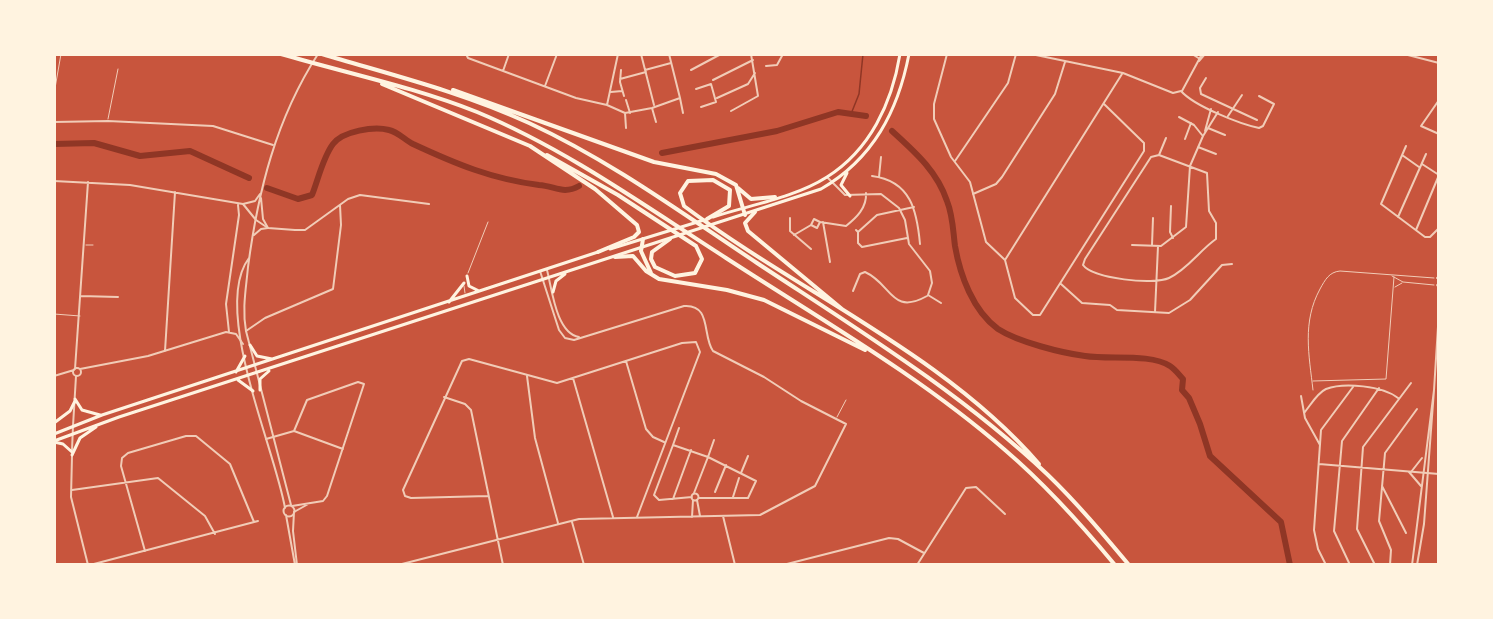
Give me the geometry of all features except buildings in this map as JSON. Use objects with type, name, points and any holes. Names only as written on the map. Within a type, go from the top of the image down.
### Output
[{"type":"highway","points":[[281,54],[477,112],[567,157],[879,357],[1005,449],[1063,505],[1115,565]]},
{"type":"highway","points":[[320,54],[485,100],[654,162],[716,174],[736,185],[751,199],[775,197]]},
{"type":"highway","points":[[397,74],[487,105],[530,123],[628,177],[934,381],[1047,474]]},
{"type":"highway","points":[[366,78],[530,146],[582,173],[696,246],[702,259],[695,273],[675,276],[655,267],[651,259],[652,252],[669,239]]},
{"type":"highway","points":[[530,146],[595,189],[638,225],[639,232],[634,237],[598,252]]},
{"type":"highway","points":[[707,219],[729,206],[732,200],[730,190],[713,180],[688,181],[680,193],[684,206],[966,395],[1024,447],[1129,565]]},
{"type":"highway","points":[[736,185],[745,215]]},
{"type":"highway","points":[[755,212],[745,223],[748,231],[851,316]]},
{"type":"highway","points":[[643,239],[641,249],[651,274]]},
{"type":"highway","points":[[615,257],[633,256],[651,274],[662,280],[727,290],[764,300],[879,357]]},
{"type":"main road","points":[[54,434],[102,415],[249,369],[598,252],[775,197],[827,177],[863,145],[878,123],[894,88],[900,54]]},
{"type":"main road","points":[[54,442],[102,423],[755,212],[832,183],[868,150],[891,115],[904,81],[909,54]]},
{"type":"main road","points":[[850,196],[841,185],[852,166]]},
{"type":"main road","points":[[553,292],[556,281],[569,271]]},
{"type":"main road","points":[[467,276],[469,286],[482,291]]},
{"type":"main road","points":[[448,303],[464,283]]},
{"type":"main road","points":[[250,345],[261,358],[280,358]]},
{"type":"main road","points":[[235,373],[245,356]]},
{"type":"main road","points":[[260,390],[261,379],[273,368]]},
{"type":"main road","points":[[236,380],[245,383],[253,391]]},
{"type":"main road","points":[[54,423],[70,411],[75,400],[85,412],[102,415]]},
{"type":"main road","points":[[54,442],[63,444],[72,454],[81,437],[102,423]]},
{"type":"street","points":[[296,565],[294,512],[254,367],[246,331],[244,302],[256,220],[273,145],[292,98],[320,54]]},
{"type":"street","points":[[466,54],[468,58],[503,71],[593,104],[607,105],[625,113],[680,98]]},
{"type":"street","points":[[503,71],[509,54]]},
{"type":"street","points":[[545,86],[557,54]]},
{"type":"street","points":[[607,105],[618,54]]},
{"type":"street","points":[[641,54],[656,122]]},
{"type":"street","points":[[669,54],[683,112]]},
{"type":"street","points":[[691,70],[721,54]]},
{"type":"street","points":[[731,111],[758,96],[751,54]]},
{"type":"street","points":[[766,66],[777,65],[783,54]]},
{"type":"street","points":[[947,54],[933,113],[955,161],[970,182],[986,242],[1005,260],[1015,298],[1034,315],[1042,314],[1145,147],[1104,104]]},
{"type":"street","points":[[955,161],[1008,82],[1016,54]]},
{"type":"street","points":[[1031,54],[1122,73],[1173,93],[1181,91],[1204,54]]},
{"type":"street","points":[[1192,54],[1200,60]]},
{"type":"street","points":[[1404,54],[1439,63]]},
{"type":"street","points":[[713,80],[753,60]]},
{"type":"street","points":[[973,194],[996,184],[1002,177],[1055,94],[1065,62]]},
{"type":"street","points":[[620,79],[671,63]]},
{"type":"street","points":[[621,70],[622,91],[630,113]]},
{"type":"street","points":[[701,107],[716,102],[717,98],[746,85],[755,73]]},
{"type":"street","points":[[1005,260],[1122,73]]},
{"type":"street","points":[[1206,78],[1200,93],[1257,120]]},
{"type":"street","points":[[696,89],[709,83],[717,98]]},
{"type":"street","points":[[611,92],[622,91]]},
{"type":"street","points":[[1181,91],[1188,98],[1211,109],[1262,128],[1274,104],[1259,96]]},
{"type":"street","points":[[1228,116],[1242,95]]},
{"type":"street","points":[[1438,102],[1421,126],[1439,135]]},
{"type":"street","points":[[1207,127],[1211,109]]},
{"type":"street","points":[[1132,245],[1158,246],[1173,238],[1187,224],[1190,166],[1207,127],[1218,112]]},
{"type":"street","points":[[625,113],[626,129]]},
{"type":"street","points":[[1179,117],[1191,123],[1203,136]]},
{"type":"street","points":[[54,122],[108,121],[213,126],[273,145]]},
{"type":"street","points":[[1185,139],[1191,123]]},
{"type":"street","points":[[1207,127],[1225,135]]},
{"type":"street","points":[[1159,155],[1166,138]]},
{"type":"street","points":[[1406,146],[1381,204],[1398,218],[1430,237],[1439,228]]},
{"type":"street","points":[[1198,147],[1216,154]]},
{"type":"street","points":[[1398,218],[1426,154]]},
{"type":"street","points":[[1159,155],[1207,174],[1209,211],[1216,223],[1216,239],[1205,246],[1184,268],[1169,278],[1157,280],[1102,277],[1087,270],[1083,263],[1151,157],[1159,155]]},
{"type":"street","points":[[1402,155],[1420,168]]},
{"type":"street","points":[[879,177],[881,157]]},
{"type":"street","points":[[1416,230],[1439,175],[1422,164]]},
{"type":"street","points":[[827,177],[850,196],[866,193],[886,197],[901,210],[912,250],[930,271],[932,283],[928,295],[912,302],[897,301],[879,279],[865,272],[860,274],[853,291]]},
{"type":"street","points":[[872,177],[896,183],[914,207],[920,244]]},
{"type":"street","points":[[54,181],[88,182],[175,192],[243,204],[255,201],[261,194]]},
{"type":"street","points":[[88,182],[77,357],[78,375],[72,434],[71,490],[89,565],[215,534],[256,522],[233,468],[193,435],[125,454],[120,463],[128,484],[145,551]]},
{"type":"street","points":[[165,351],[175,192]]},
{"type":"street","points":[[794,235],[811,225],[814,219],[846,226],[861,212],[866,202],[866,193]]},
{"type":"street","points":[[261,194],[263,219],[268,228]]},
{"type":"street","points":[[253,237],[261,229],[268,228],[303,230],[355,196],[366,194],[429,204]]},
{"type":"street","points":[[230,332],[225,304],[239,215],[237,203]]},
{"type":"street","points":[[243,204],[256,220],[268,228]]},
{"type":"street","points":[[246,331],[265,318],[333,289],[341,225],[340,205]]},
{"type":"street","points":[[1171,206],[1170,232],[1173,238]]},
{"type":"street","points":[[908,238],[862,247],[858,243],[857,231],[877,215],[914,207]]},
{"type":"street","points":[[790,218],[790,231],[811,249]]},
{"type":"street","points":[[1152,246],[1153,218]]},
{"type":"street","points":[[811,225],[817,228],[821,222]]},
{"type":"street","points":[[821,222],[830,262]]},
{"type":"street","points":[[1155,313],[1158,246]]},
{"type":"street","points":[[249,258],[243,266],[237,292],[236,314],[253,391],[285,508],[296,565]]},
{"type":"street","points":[[1061,284],[1082,303],[1110,305],[1117,310],[1168,313],[1180,307],[1222,265],[1232,264]]},
{"type":"street","points":[[546,269],[565,330],[582,337]]},
{"type":"street","points":[[398,565],[572,521],[637,517],[760,515],[813,488],[846,424],[801,401],[764,376],[714,351],[703,315],[693,306],[684,306],[570,340],[559,330],[540,271]]},
{"type":"street","points":[[928,295],[941,303]]},
{"type":"street","points":[[81,296],[118,297]]},
{"type":"street","points":[[1417,565],[1428,473],[1439,311]]},
{"type":"street","points":[[54,376],[165,351],[230,332],[239,336],[243,344]]},
{"type":"street","points":[[488,496],[405,496],[402,490],[455,370],[465,360],[551,383],[693,341],[699,345],[700,352],[637,517]]},
{"type":"street","points":[[627,361],[646,429],[653,437],[664,442]]},
{"type":"street","points":[[63,374],[78,375],[92,367]]},
{"type":"street","points":[[77,369],[78,375]]},
{"type":"street","points":[[527,376],[535,438],[559,524]]},
{"type":"street","points":[[573,378],[613,518]]},
{"type":"street","points":[[285,508],[325,499],[364,384],[358,382],[307,400],[294,431]]},
{"type":"street","points":[[1375,565],[1357,529],[1364,444],[1411,383]]},
{"type":"street","points":[[1326,565],[1318,549],[1314,530],[1323,425],[1353,387]]},
{"type":"street","points":[[1304,413],[1326,389],[1379,388],[1399,399]]},
{"type":"street","points":[[1350,565],[1334,531],[1344,434],[1379,388]]},
{"type":"street","points":[[1412,565],[1434,390]]},
{"type":"street","points":[[1301,396],[1304,413],[1320,445]]},
{"type":"street","points":[[444,397],[465,404],[471,410],[503,565]]},
{"type":"street","points":[[1390,565],[1391,550],[1379,521],[1386,450],[1417,409]]},
{"type":"street","points":[[673,445],[708,457],[754,479],[756,483],[748,498],[657,499],[654,495],[679,428]]},
{"type":"street","points":[[266,439],[294,431],[343,449]]},
{"type":"street","points":[[700,516],[694,493],[714,440]]},
{"type":"street","points":[[673,499],[691,450]]},
{"type":"street","points":[[741,473],[748,456]]},
{"type":"street","points":[[1410,472],[1424,456]]},
{"type":"street","points":[[1318,464],[1439,474]]},
{"type":"street","points":[[715,492],[726,465]]},
{"type":"street","points":[[1410,472],[1421,486]]},
{"type":"street","points":[[733,497],[739,478]]},
{"type":"street","points":[[71,490],[161,479],[205,516],[215,534]]},
{"type":"street","points":[[916,565],[966,488],[971,486],[988,497],[1005,514]]},
{"type":"street","points":[[1382,486],[1406,533]]},
{"type":"street","points":[[692,517],[694,493]]},
{"type":"street","points":[[286,515],[313,502]]},
{"type":"street","points":[[723,516],[735,565]]},
{"type":"street","points":[[572,521],[584,565]]},
{"type":"street","points":[[783,565],[889,538],[898,539],[924,553]]},
{"type":"lane","points":[[54,94],[61,54]]},
{"type":"lane","points":[[108,121],[118,69]]},
{"type":"lane","points":[[469,304],[464,283],[488,222]]},
{"type":"lane","points":[[84,244],[93,245]]},
{"type":"lane","points":[[1313,390],[1307,333],[1309,314],[1330,274],[1340,270],[1389,275],[1404,282],[1438,286]]},
{"type":"lane","points":[[1394,277],[1438,278]]},
{"type":"lane","points":[[1312,381],[1386,379],[1394,277]]},
{"type":"lane","points":[[1394,287],[1404,282]]},
{"type":"lane","points":[[54,314],[80,316]]},
{"type":"lane","points":[[838,420],[846,400]]},
{"type":"lane","points":[[838,420],[842,416]]},
{"type":"waterway","points":[[851,114],[859,94],[863,54]]},
{"type":"waterway","points":[[662,153],[777,131],[838,112],[866,116]]},
{"type":"waterway","points":[[267,188],[298,199],[312,195],[333,144],[351,133],[375,129],[392,131],[413,144],[490,175],[564,190],[579,186]]},
{"type":"waterway","points":[[892,131],[931,171],[943,190],[953,224],[960,269],[981,313],[1007,334],[1053,350],[1075,355],[1152,360],[1172,367],[1183,379],[1182,390],[1189,398],[1210,456],[1281,522],[1290,565]]},
{"type":"waterway","points":[[54,144],[94,143],[140,156],[190,151],[249,178]]}]
